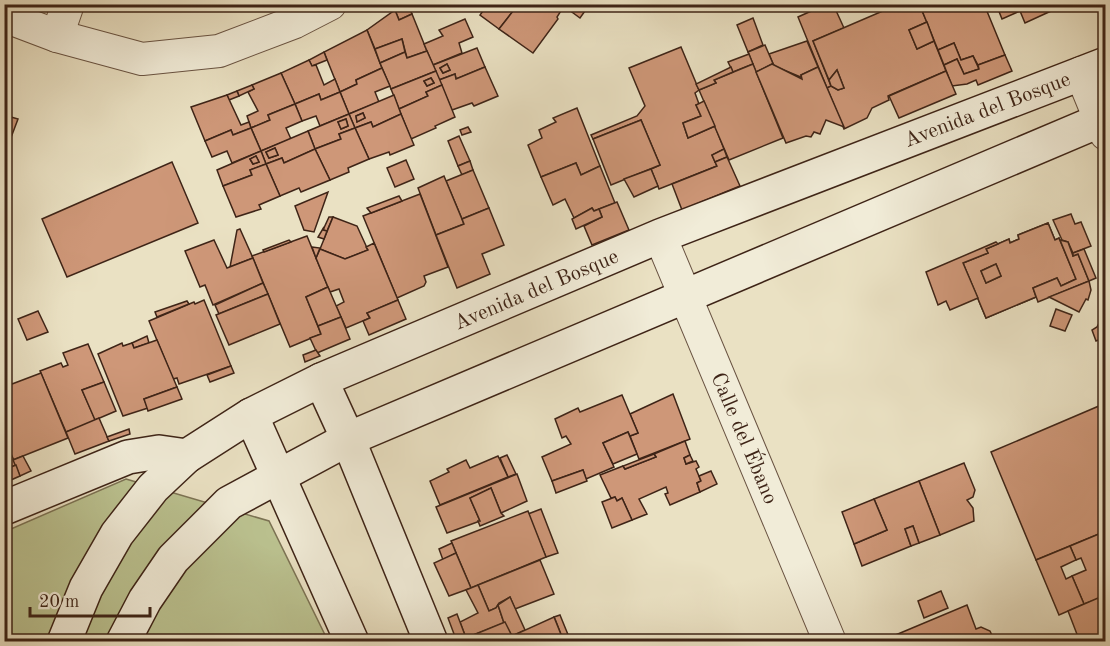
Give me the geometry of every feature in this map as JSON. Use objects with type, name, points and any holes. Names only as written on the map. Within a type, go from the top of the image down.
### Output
[{"type":"street","points":[[57,36],[68,4]]},
{"type":"street","points":[[4,16],[57,36],[142,58],[219,51],[295,22],[330,4]]},
{"type":"street","points":[[123,642],[145,600],[173,560],[229,503],[348,438],[686,294],[1104,124],[1093,68]]},
{"type":"street","name":"Avenida del Bosque","points":[[63,642],[86,588],[117,534],[153,488],[187,456],[251,415],[321,380],[660,236],[1093,68]]},
{"type":"street","name":"Calle del Ébano","points":[[660,236],[830,642]]},
{"type":"street","points":[[321,380],[348,438],[431,642]]},
{"type":"street","points":[[251,415],[352,642]]},
{"type":"street","points":[[4,508],[128,457],[159,452],[187,456]]},
{"type":"green space","points":[[126,479],[269,521],[328,641],[5,641],[4,532]]},
{"type":"building","points":[[403,4],[408,4],[412,14],[399,20],[395,10]]},
{"type":"building","points":[[408,4],[423,4],[424,6],[411,11]]},
{"type":"building","points":[[488,4],[516,4],[517,6],[499,29],[480,15]]},
{"type":"building","points":[[516,4],[561,4],[564,6],[558,19],[533,53],[499,29],[517,6]]},
{"type":"building","points":[[561,4],[590,4],[580,18]]},
{"type":"building","points":[[827,4],[833,4],[844,28],[813,41],[831,86],[827,88],[798,17]]},
{"type":"building","points":[[899,4],[919,4],[927,22],[909,30],[917,49],[934,41],[946,71],[888,96],[889,100],[872,108],[867,118],[844,129],[827,88],[831,86],[838,90],[844,88],[837,70],[829,80],[813,41]]},
{"type":"building","points":[[928,4],[984,4],[1005,55],[978,65],[973,56],[961,60],[954,43],[938,50],[921,8]]},
{"type":"building","points":[[996,4],[1048,4],[1051,11],[1025,23],[1020,11],[1002,19]]},
{"type":"building","points":[[395,10],[399,20],[412,14],[427,51],[407,58],[402,39],[375,49],[367,30]]},
{"type":"building","points":[[753,18],[763,45],[748,52],[737,25]]},
{"type":"building","points":[[465,19],[473,37],[459,43],[462,53],[433,65],[424,44],[443,36],[439,30]]},
{"type":"building","points":[[927,22],[934,41],[917,49],[909,30]]},
{"type":"building","points":[[367,30],[382,68],[356,80],[357,84],[340,92],[324,52]]},
{"type":"building","points":[[402,39],[405,52],[380,63],[375,49]]},
{"type":"building","points":[[807,41],[818,67],[801,75],[803,78],[774,66],[769,54]]},
{"type":"building","points":[[954,43],[961,60],[973,56],[979,69],[964,74],[957,59],[944,65],[938,50]]},
{"type":"building","points":[[765,45],[774,66],[772,64],[756,72],[748,52]]},
{"type":"building","points":[[681,47],[699,90],[695,93],[699,104],[696,105],[701,116],[683,123],[688,138],[715,126],[724,149],[712,155],[717,166],[659,189],[651,169],[660,165],[641,120],[593,139],[591,135],[637,116],[645,106],[629,68]]},
{"type":"building","points":[[477,48],[485,67],[456,79],[455,74],[439,80],[433,65]],"holes":[[[447,64],[450,70],[443,73],[440,68]]]},
{"type":"building","points":[[427,51],[436,71],[391,89],[380,63],[405,52],[407,58]]},
{"type":"building","points":[[324,52],[327,60],[312,66],[309,60]]},
{"type":"building","points":[[749,54],[753,64],[733,72],[728,62]]},
{"type":"building","points":[[1005,55],[1012,71],[978,85],[976,80],[952,86],[944,65],[957,59],[964,74],[979,69],[978,65]]},
{"type":"building","points":[[309,60],[312,66],[316,65],[324,85],[335,79],[340,92],[321,100],[319,94],[295,104],[281,73]]},
{"type":"building","points":[[447,64],[450,70],[443,73],[440,68]]},
{"type":"building","points":[[753,64],[783,138],[729,160],[699,90],[716,83],[714,80]]},
{"type":"building","points":[[772,64],[802,79],[801,75],[818,67],[844,127],[826,120],[820,134],[814,132],[811,137],[806,136],[786,143],[756,72]]},
{"type":"building","points":[[485,67],[498,96],[474,106],[472,103],[452,110],[439,80],[455,74],[456,79]]},
{"type":"building","points":[[731,67],[733,72],[714,80],[716,83],[699,90],[696,84]]},
{"type":"building","points":[[382,68],[390,86],[375,92],[379,102],[349,114],[340,92],[357,84],[356,80]]},
{"type":"building","points":[[837,70],[844,88],[838,90],[831,86],[829,80]]},
{"type":"building","points":[[436,71],[442,85],[426,92],[428,96],[399,109],[391,89]],"holes":[[[431,78],[434,83],[427,86],[424,81]]]},
{"type":"building","points":[[946,71],[956,94],[899,118],[889,96]]},
{"type":"building","points":[[281,73],[295,104],[268,115],[270,120],[251,128],[247,116],[258,111],[248,92],[254,89],[252,85]]},
{"type":"building","points":[[431,78],[434,83],[427,86],[424,81]]},
{"type":"building","points":[[252,85],[254,89],[239,96],[237,91]]},
{"type":"building","points":[[442,85],[455,117],[411,139],[399,109],[428,96],[426,92]]},
{"type":"building","points":[[237,91],[239,96],[229,100],[227,95]]},
{"type":"building","points":[[340,92],[349,114],[320,126],[316,116],[302,121],[295,104],[319,94],[321,100]]},
{"type":"building","points":[[227,95],[241,125],[249,122],[251,128],[233,135],[231,130],[205,141],[191,107]]},
{"type":"building","points":[[394,95],[401,114],[373,127],[371,122],[355,128],[349,114]],"holes":[[[363,113],[365,118],[357,122],[356,116]]]},
{"type":"building","points":[[704,101],[715,126],[688,138],[683,123],[701,116],[696,105]]},
{"type":"building","points":[[295,104],[302,121],[286,128],[291,139],[261,151],[251,128],[270,120],[268,115]]},
{"type":"building","points":[[577,108],[600,166],[581,175],[576,163],[541,177],[528,145],[542,138],[539,130],[556,122],[553,118]]},
{"type":"building","points":[[363,113],[365,118],[357,122],[356,116]]},
{"type":"building","points":[[349,114],[355,128],[339,134],[341,139],[315,149],[308,131]],"holes":[[[346,119],[348,126],[341,129],[338,122]]]},
{"type":"building","points":[[401,114],[414,145],[390,155],[389,152],[369,159],[355,128],[371,122],[373,127]]},
{"type":"building","points":[[4,115],[18,119],[4,156]]},
{"type":"building","points":[[346,119],[348,126],[341,129],[338,122]]},
{"type":"building","points":[[641,120],[660,165],[611,185],[593,139]]},
{"type":"building","points":[[468,127],[471,132],[462,135],[460,130]]},
{"type":"building","points":[[251,128],[261,151],[232,163],[227,151],[212,157],[205,141],[231,130],[233,135]]},
{"type":"building","points":[[355,128],[369,159],[348,168],[349,172],[330,180],[315,149],[341,139],[339,134]]},
{"type":"building","points":[[308,131],[315,149],[284,163],[282,158],[266,164],[261,151]],"holes":[[[275,148],[278,155],[269,158],[266,152]]]},
{"type":"building","points":[[459,136],[470,161],[458,166],[448,141]]},
{"type":"building","points":[[275,148],[278,155],[269,158],[266,152]]},
{"type":"building","points":[[315,149],[330,180],[301,192],[299,188],[280,196],[266,164],[282,158],[284,163]]},
{"type":"building","points":[[724,149],[727,157],[715,162],[712,155]]},
{"type":"building","points":[[261,151],[266,164],[250,170],[252,175],[223,186],[217,170]],"holes":[[[256,156],[259,162],[253,164],[250,159]]]},
{"type":"building","points":[[256,156],[259,162],[253,164],[250,159]]},
{"type":"building","points":[[727,157],[740,186],[682,210],[672,184],[717,166],[715,162]]},
{"type":"building","points":[[406,160],[414,179],[395,187],[387,168]]},
{"type":"building","points":[[470,161],[473,170],[462,175],[458,166]]},
{"type":"building","points":[[172,162],[198,223],[67,277],[42,219]]},
{"type":"building","points":[[576,163],[581,175],[600,166],[615,203],[594,211],[592,208],[574,218],[565,199],[553,205],[541,177]]},
{"type":"building","points":[[266,164],[280,196],[259,205],[261,209],[236,217],[223,186],[252,175],[250,170]]},
{"type":"building","points":[[651,169],[658,186],[634,197],[624,179]]},
{"type":"building","points":[[473,170],[489,208],[462,219],[446,181]]},
{"type":"building","points":[[444,176],[464,224],[436,235],[418,188]]},
{"type":"building","points":[[328,192],[314,232],[304,230],[295,206]]},
{"type":"building","points":[[420,194],[448,267],[424,276],[426,282],[424,286],[397,298],[363,216]]},
{"type":"building","points":[[399,196],[402,201],[371,213],[367,208]]},
{"type":"building","points":[[617,202],[629,230],[592,245],[584,226],[602,217],[599,209]]},
{"type":"building","points":[[489,208],[504,245],[482,254],[490,274],[457,288],[436,235],[464,224],[462,219]]},
{"type":"building","points":[[592,208],[594,211],[599,209],[602,217],[576,229],[572,219]]},
{"type":"building","points":[[1071,214],[1075,224],[1081,222],[1091,246],[1073,253],[1068,242],[1062,240],[1053,220]]},
{"type":"building","points":[[329,217],[333,217],[327,231],[323,230]]},
{"type":"building","points":[[333,217],[357,226],[368,250],[345,259],[320,249]]},
{"type":"building","points":[[1048,223],[1055,240],[1059,238],[1076,279],[1061,286],[1057,278],[1033,288],[1036,297],[986,318],[963,263],[988,253],[986,249],[1009,239],[1010,243],[1019,239],[1018,235]],"holes":[[[996,264],[1001,276],[986,283],[981,271]]]},
{"type":"building","points":[[1048,223],[1055,240],[1059,238],[1076,279],[1061,286],[1057,278],[1033,288],[1036,297],[986,318],[963,263],[988,253],[986,249],[1009,239],[1010,243],[1019,239],[1018,235]],"holes":[[[996,264],[1001,276],[986,283],[981,271]]]},
{"type":"building","points":[[324,227],[323,230],[327,231],[324,239],[318,237]]},
{"type":"building","points":[[240,229],[253,258],[230,267],[237,230]]},
{"type":"building","points":[[307,236],[328,287],[306,297],[321,334],[290,347],[252,256]]},
{"type":"building","points":[[214,240],[227,268],[253,258],[263,283],[213,305],[205,285],[200,287],[185,251]]},
{"type":"building","points":[[289,240],[291,242],[264,252],[263,250]]},
{"type":"building","points":[[1060,240],[1068,242],[1073,256],[1078,254],[1089,281],[1038,302],[1033,288],[1057,278],[1061,286],[1076,279]]},
{"type":"building","points":[[996,242],[998,244],[986,249],[988,253],[963,263],[978,298],[950,310],[946,301],[938,305],[926,272]]},
{"type":"building","points":[[374,243],[398,300],[367,313],[370,318],[346,328],[336,306],[344,302],[339,289],[330,292],[316,258],[320,249],[345,259],[368,250],[366,247]]},
{"type":"building","points":[[312,247],[320,248],[316,258]]},
{"type":"building","points":[[1084,249],[1096,278],[1089,281],[1078,254],[1073,256],[1073,253]]},
{"type":"building","points":[[996,264],[1001,276],[986,283],[981,271]]},
{"type":"building","points":[[1089,281],[1091,290],[1088,300],[1086,299],[1079,312],[1049,297]]},
{"type":"building","points":[[263,283],[268,294],[219,314],[215,305]]},
{"type":"building","points":[[328,287],[341,317],[318,326],[306,297]]},
{"type":"building","points":[[268,294],[280,324],[229,345],[216,315]]},
{"type":"building","points":[[204,300],[231,366],[179,384],[177,378],[173,379],[149,321]]},
{"type":"building","points":[[398,300],[406,319],[369,335],[363,321],[370,318],[367,313]]},
{"type":"building","points":[[187,301],[189,304],[157,317],[155,312]]},
{"type":"building","points":[[1056,309],[1072,315],[1065,331],[1050,326]]},
{"type":"building","points":[[1106,310],[1106,325],[1100,321]]},
{"type":"building","points":[[38,311],[48,332],[27,340],[18,319]]},
{"type":"building","points":[[341,317],[350,339],[317,353],[310,338],[321,334],[318,326]]},
{"type":"building","points":[[1100,321],[1106,325],[1106,337],[1096,341],[1092,330]]},
{"type":"building","points":[[147,336],[149,343],[134,348],[132,343]]},
{"type":"building","points":[[157,340],[177,387],[144,399],[148,408],[123,416],[98,354],[122,343],[123,346],[132,343],[134,348]]},
{"type":"building","points":[[88,344],[104,382],[82,390],[96,421],[66,432],[40,371],[61,363],[63,367],[68,365],[63,353]]},
{"type":"building","points":[[316,350],[320,356],[305,362],[303,355]]},
{"type":"building","points":[[231,366],[234,373],[210,382],[207,375]]},
{"type":"building","points":[[41,373],[68,438],[13,460],[4,438],[4,382],[10,380],[12,384]]},
{"type":"building","points":[[104,382],[116,411],[95,420],[82,390]]},
{"type":"building","points":[[177,387],[182,399],[148,411],[144,399]]},
{"type":"building","points":[[673,394],[690,439],[639,459],[630,436],[638,433],[630,414]]},
{"type":"building","points":[[622,395],[638,433],[630,436],[628,432],[603,443],[614,467],[586,479],[583,470],[552,481],[542,457],[571,444],[566,436],[562,438],[555,419],[578,408],[580,412]]},
{"type":"building","points":[[1106,403],[1106,531],[1036,560],[991,452]]},
{"type":"building","points":[[99,418],[109,441],[75,454],[66,432]]},
{"type":"building","points":[[129,429],[130,434],[109,441],[107,437]]},
{"type":"building","points":[[628,432],[637,454],[613,464],[603,443]]},
{"type":"building","points":[[4,438],[16,465],[6,469],[8,472],[4,473]]},
{"type":"building","points":[[685,441],[690,455],[684,458],[686,464],[696,461],[699,467],[696,469],[701,481],[697,483],[700,492],[670,505],[665,494],[668,493],[666,487],[639,499],[647,514],[632,520],[622,498],[617,501],[615,497],[611,498],[600,475],[623,466],[625,469],[656,457],[654,454]]},
{"type":"building","points":[[654,454],[656,457],[625,469],[623,466]]},
{"type":"building","points":[[507,455],[516,474],[508,477],[500,458]]},
{"type":"building","points":[[690,455],[693,461],[686,464],[684,458]]},
{"type":"building","points":[[23,456],[31,471],[20,476],[13,460]]},
{"type":"building","points":[[498,456],[508,477],[440,505],[430,481],[466,460],[470,468]]},
{"type":"building","points":[[964,463],[975,490],[973,497],[967,500],[973,508],[974,521],[940,535],[919,481]]},
{"type":"building","points":[[16,465],[20,476],[4,483],[4,473],[8,472],[6,469]]},
{"type":"building","points":[[583,470],[587,481],[556,493],[552,481]]},
{"type":"building","points":[[711,471],[717,484],[700,492],[697,483],[701,481],[699,476]]},
{"type":"building","points":[[517,474],[527,501],[501,513],[491,488],[470,498],[480,521],[447,533],[436,507]]},
{"type":"building","points":[[919,481],[940,535],[919,543],[913,526],[905,529],[911,546],[862,566],[854,544],[887,530],[874,499]]},
{"type":"building","points":[[491,488],[504,516],[480,526],[470,498]]},
{"type":"building","points":[[615,497],[617,501],[622,498],[632,520],[612,528],[602,502]]},
{"type":"building","points":[[874,499],[887,530],[854,544],[842,512]]},
{"type":"building","points":[[541,509],[558,553],[546,557],[528,514]]},
{"type":"building","points":[[528,511],[546,557],[471,588],[451,541]]},
{"type":"building","points":[[913,526],[919,543],[911,546],[905,529]]},
{"type":"building","points":[[1106,531],[1106,596],[1084,604],[1072,576],[1086,570],[1081,558],[1076,560],[1070,546]]},
{"type":"building","points":[[452,543],[456,553],[443,560],[439,549]]},
{"type":"building","points":[[1070,546],[1076,560],[1061,567],[1066,579],[1072,576],[1084,604],[1059,615],[1036,560]]},
{"type":"building","points":[[456,553],[471,588],[449,596],[434,563]]},
{"type":"building","points":[[540,560],[554,594],[515,609],[510,597],[489,611],[478,585]]},
{"type":"building","points":[[478,585],[489,611],[498,605],[504,623],[466,638],[460,622],[478,613],[466,590]]},
{"type":"building","points":[[941,591],[948,608],[924,618],[918,601]]},
{"type":"building","points":[[510,597],[525,630],[512,636],[504,623],[498,605]]},
{"type":"building","points":[[1098,598],[1106,619],[1106,642],[1080,642],[1068,611]]},
{"type":"building","points":[[967,605],[976,629],[981,627],[990,631],[995,642],[887,642],[886,639]]},
{"type":"building","points":[[457,614],[468,641],[457,642],[448,618]]},
{"type":"building","points":[[560,615],[571,642],[564,642],[554,617]]},
{"type":"building","points":[[554,617],[564,642],[515,642],[512,636]]},
{"type":"building","points":[[505,622],[515,642],[468,642],[466,638]]}]
